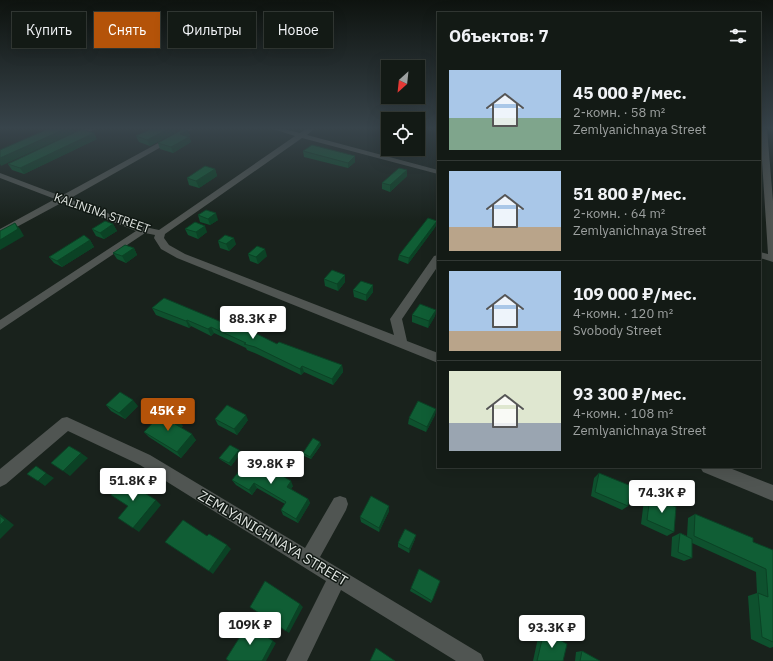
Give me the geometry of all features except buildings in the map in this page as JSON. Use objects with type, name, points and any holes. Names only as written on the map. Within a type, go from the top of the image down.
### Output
[{"type":"street","points":[[0,233],[133,160]]},
{"type":"street","points":[[160,233],[267,160]]},
{"type":"street","points":[[392,160],[437,172]]},
{"type":"street","points":[[761,255],[773,259],[765,160]]},
{"type":"street","name":"KALININA STREET","points":[[2,171],[61,200],[143,230],[160,233],[159,238],[165,247],[181,256],[437,358]]},
{"type":"street","points":[[0,326],[143,230]]},
{"type":"street","points":[[402,344],[396,320],[437,259]]},
{"type":"street","name":"ZEMLYANICHNAYA STREET","points":[[0,479],[67,423],[144,460],[474,661]]},
{"type":"street","points":[[710,468],[773,493]]},
{"type":"street","points":[[308,560],[340,504]]},
{"type":"street","points":[[296,661],[338,577]]}]
